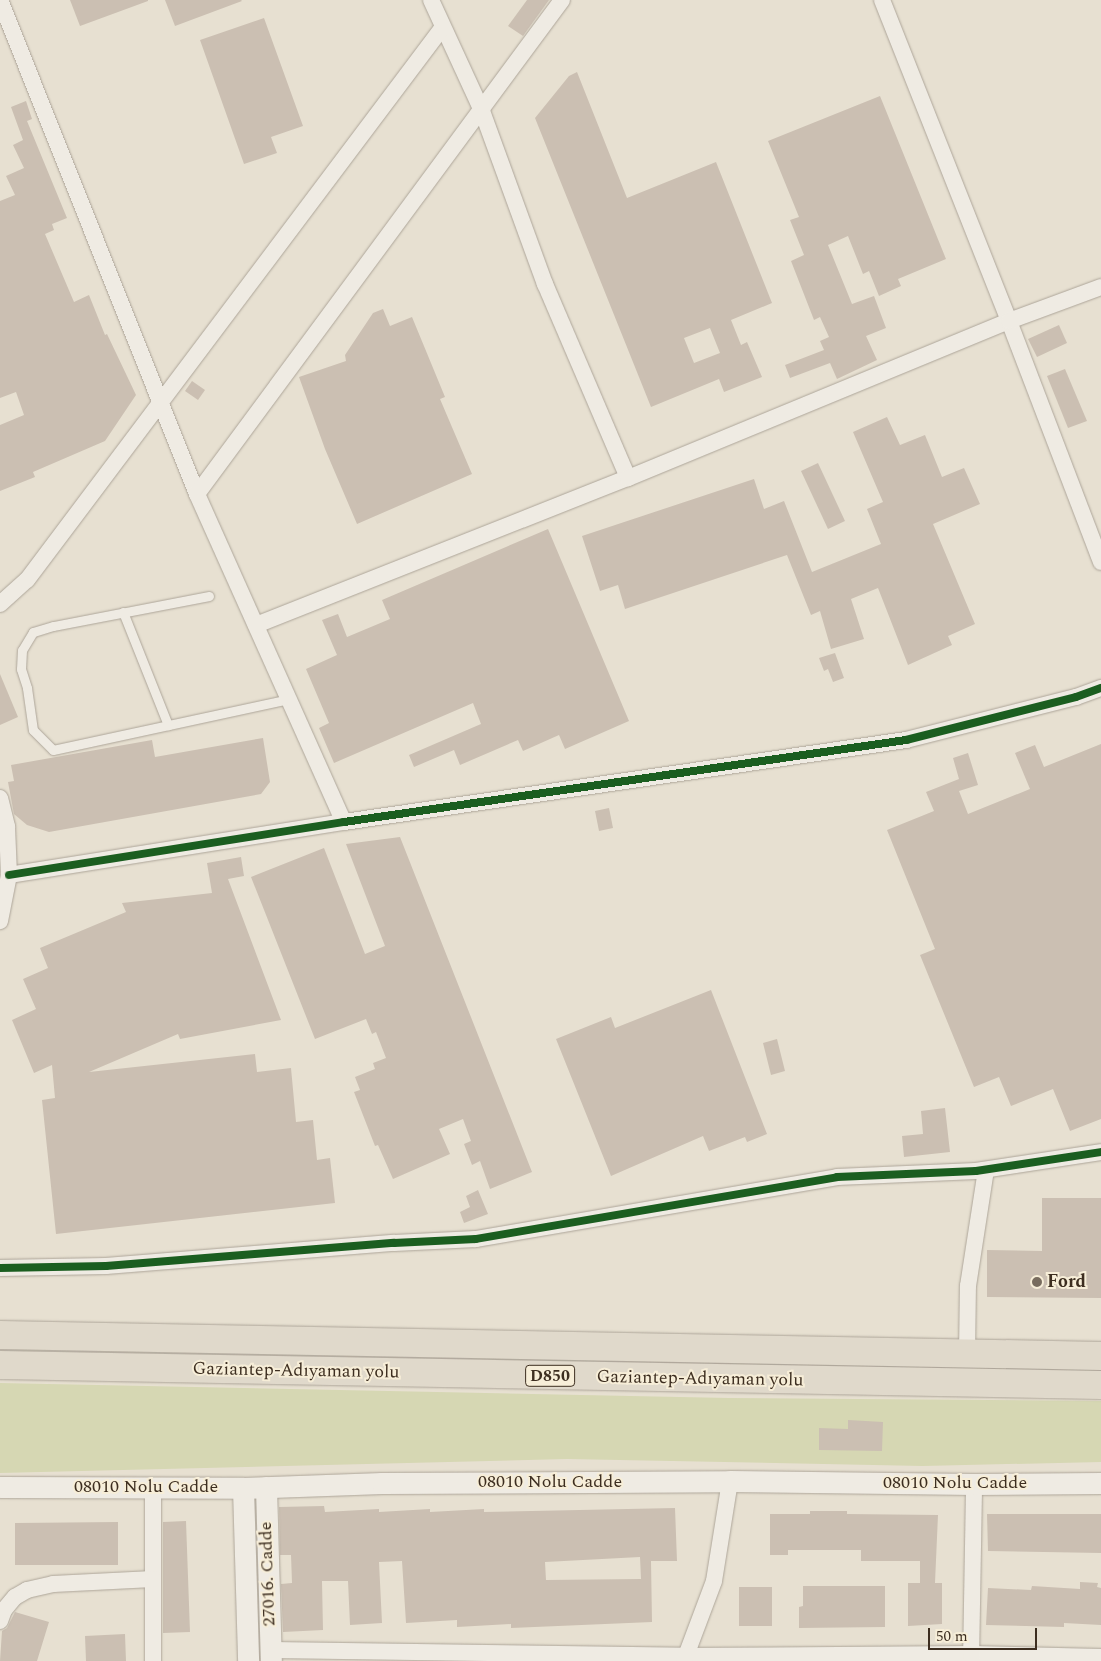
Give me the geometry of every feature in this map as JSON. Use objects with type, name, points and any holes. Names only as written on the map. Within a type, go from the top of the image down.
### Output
[{"type":"highway","name":"Gaziantep-Adıyaman yolu","points":[[0,1335],[1101,1356]]},
{"type":"highway","name":"Gaziantep-Adıyaman yolu","points":[[0,1365],[1101,1385]]},
{"type":"street","points":[[0,0],[197,494],[344,822]]},
{"type":"street","points":[[431,0],[442,28],[482,111],[545,284],[628,478]]},
{"type":"street","points":[[197,494],[482,111],[562,0]]},
{"type":"street","points":[[882,0],[1009,321],[1101,562]]},
{"type":"street","points":[[0,604],[27,580],[442,28]]},
{"type":"street","points":[[256,625],[628,478],[1009,321],[1101,287]]},
{"type":"street","points":[[9,875],[344,822],[906,740],[1076,697],[1101,688]]},
{"type":"street","points":[[0,798],[7,827],[9,875],[0,921]]},
{"type":"street","points":[[0,1268],[106,1266],[394,1243],[476,1240],[837,1177],[986,1170],[1101,1152]]},
{"type":"street","points":[[967,1354],[968,1286],[986,1170]]},
{"type":"street","points":[[684,1659],[714,1581],[730,1481]]},
{"type":"street","name":"08010 Nolu Cadde","points":[[0,1487],[243,1488],[392,1483],[730,1481],[974,1484],[1101,1483]]},
{"type":"street","points":[[971,1658],[974,1484]]},
{"type":"street","name":"27016. Cadde","points":[[266,1487],[271,1656]]},
{"type":"street","points":[[153,1488],[153,1661]]},
{"type":"street","name":"27016. Cadde","points":[[243,1488],[248,1661]]},
{"type":"street","points":[[0,1621],[4,1610],[14,1597],[27,1590],[53,1584],[153,1579]]},
{"type":"street","points":[[271,1656],[813,1659],[1101,1656]]},
{"type":"lane","points":[[209,596],[32,632],[22,650],[21,668],[27,688],[33,730],[53,750],[289,699]]},
{"type":"lane","points":[[123,612],[168,725]]},
{"type":"green space","points":[[0,1383],[729,1398],[1101,1401],[1101,1462],[923,1466],[567,1459],[0,1473]]},
{"type":"building","points":[[70,0],[148,0],[148,1],[80,26]]},
{"type":"building","points":[[165,0],[241,0],[242,1],[175,26]]},
{"type":"building","points":[[527,0],[549,0],[523,36],[508,26]]},
{"type":"building","points":[[264,18],[303,126],[271,137],[277,153],[244,164],[200,40]]},
{"type":"building","points":[[577,72],[627,198],[716,162],[772,303],[731,320],[741,345],[747,342],[762,377],[724,392],[719,379],[651,407],[535,118],[569,76]],"holes":[[[710,328],[720,353],[694,363],[684,338]]]},
{"type":"building","points":[[880,96],[946,259],[898,279],[901,286],[879,296],[869,271],[863,274],[848,236],[828,245],[852,304],[874,296],[886,328],[866,336],[877,360],[837,379],[830,363],[790,378],[785,365],[824,350],[820,341],[829,337],[820,317],[814,320],[791,261],[804,255],[790,220],[799,217],[768,141]]},
{"type":"building","points":[[26,101],[32,119],[27,121],[67,218],[52,224],[54,230],[45,234],[74,302],[89,295],[105,335],[107,334],[136,395],[105,441],[33,472],[35,477],[0,491],[0,425],[24,415],[16,392],[0,398],[0,201],[15,195],[6,176],[24,168],[13,145],[23,140],[11,107]]},
{"type":"building","points":[[383,309],[390,326],[412,317],[445,397],[440,399],[472,474],[357,524],[325,449],[299,377],[346,361],[345,355],[373,313]]},
{"type":"building","points":[[1059,325],[1067,343],[1037,357],[1028,339]]},
{"type":"building","points":[[1065,369],[1087,421],[1068,428],[1047,376]]},
{"type":"building","points":[[192,381],[205,390],[198,400],[185,391]]},
{"type":"building","points":[[887,417],[900,445],[925,435],[942,477],[964,468],[980,504],[933,524],[975,624],[948,636],[952,645],[908,665],[878,588],[851,599],[864,639],[831,649],[820,611],[811,615],[787,555],[625,609],[618,585],[600,591],[582,536],[754,479],[764,509],[784,501],[812,572],[881,544],[867,509],[883,502],[853,432]]},
{"type":"building","points":[[818,463],[845,521],[828,529],[801,471]]},
{"type":"building","points":[[548,529],[629,721],[565,749],[559,735],[523,751],[518,740],[460,765],[454,750],[414,767],[409,755],[481,724],[473,703],[334,763],[319,728],[329,723],[306,669],[337,655],[322,620],[338,614],[347,637],[390,619],[382,600]]},
{"type":"building","points":[[835,653],[844,678],[833,682],[828,669],[824,671],[819,658]]},
{"type":"building","points":[[0,674],[18,717],[0,725]]},
{"type":"building","points":[[263,738],[270,782],[261,794],[49,832],[27,825],[14,814],[8,782],[14,781],[11,765],[152,740],[155,757]]},
{"type":"building","points":[[1101,744],[1101,1119],[1070,1131],[1053,1089],[1011,1106],[999,1077],[974,1087],[920,955],[935,949],[887,830],[934,811],[926,792],[959,779],[953,758],[968,753],[978,785],[959,791],[968,814],[1030,789],[1015,753],[1035,745],[1044,767]]},
{"type":"building","points":[[609,808],[613,828],[599,831],[595,811]]},
{"type":"building","points":[[400,837],[532,1172],[490,1189],[480,1161],[472,1165],[464,1144],[471,1141],[463,1119],[439,1129],[450,1154],[393,1179],[378,1145],[375,1146],[354,1092],[360,1090],[355,1077],[375,1069],[373,1063],[386,1058],[376,1032],[372,1034],[366,1019],[315,1039],[251,877],[324,848],[365,954],[385,946],[346,844]]},
{"type":"building","points":[[241,857],[244,876],[228,879],[281,1020],[180,1039],[178,1034],[89,1072],[255,1054],[257,1072],[291,1068],[296,1122],[313,1120],[317,1160],[330,1158],[335,1203],[56,1234],[42,1100],[55,1098],[52,1065],[34,1073],[12,1020],[36,1009],[23,979],[48,968],[40,948],[126,912],[122,903],[212,893],[207,863]]},
{"type":"building","points":[[711,990],[767,1134],[747,1142],[745,1137],[709,1151],[703,1136],[611,1176],[556,1039],[611,1017],[615,1028]]},
{"type":"building","points":[[777,1039],[785,1071],[771,1075],[763,1043]]},
{"type":"building","points":[[945,1108],[950,1152],[904,1157],[902,1136],[923,1134],[921,1111]]},
{"type":"building","points":[[478,1190],[488,1214],[464,1223],[460,1212],[470,1207],[466,1196]]},
{"type":"building","points":[[1042,1198],[1101,1198],[1101,1298],[987,1297],[987,1250],[1042,1251]]},
{"type":"building","points":[[848,1420],[883,1422],[882,1451],[819,1450],[819,1428],[848,1429]]},
{"type":"building","points":[[324,1506],[325,1512],[379,1509],[379,1512],[430,1509],[430,1512],[484,1509],[484,1512],[675,1508],[677,1561],[651,1561],[652,1622],[511,1628],[511,1624],[457,1627],[457,1620],[406,1623],[402,1561],[379,1562],[382,1623],[350,1625],[348,1581],[322,1581],[323,1630],[283,1632],[281,1584],[292,1583],[291,1555],[280,1555],[279,1507]],"holes":[[[640,1557],[641,1579],[546,1580],[545,1562]]]},
{"type":"building","points":[[810,1511],[847,1511],[847,1514],[938,1515],[935,1583],[942,1583],[942,1624],[908,1626],[908,1583],[920,1583],[920,1561],[861,1561],[861,1550],[788,1550],[788,1555],[770,1555],[770,1514],[810,1514]]},
{"type":"building","points":[[987,1514],[1101,1514],[1101,1553],[988,1551]]},
{"type":"building","points":[[186,1521],[190,1632],[163,1633],[163,1522]]},
{"type":"building","points":[[118,1522],[118,1565],[15,1565],[15,1523]]},
{"type":"building","points":[[1080,1582],[1098,1583],[1097,1587],[1101,1588],[1101,1625],[1064,1623],[1064,1627],[986,1625],[988,1588],[1031,1590],[1032,1586],[1080,1589]]},
{"type":"building","points":[[803,1586],[885,1586],[885,1627],[799,1628],[799,1607],[803,1606]]},
{"type":"building","points":[[739,1587],[772,1587],[772,1626],[739,1626]]},
{"type":"building","points":[[15,1612],[49,1622],[37,1661],[0,1661],[2,1631],[7,1628]]},
{"type":"building","points":[[125,1634],[126,1661],[86,1661],[85,1636]]},
{"type":"cycle path","points":[[9,875],[344,822],[906,740],[1076,697],[1101,688]]},
{"type":"cycle path","points":[[0,1268],[106,1266],[394,1243],[476,1239],[837,1177],[976,1171],[1101,1152]]},
{"type":"place","name":"Ford","points":[[1037,1282]]}]
